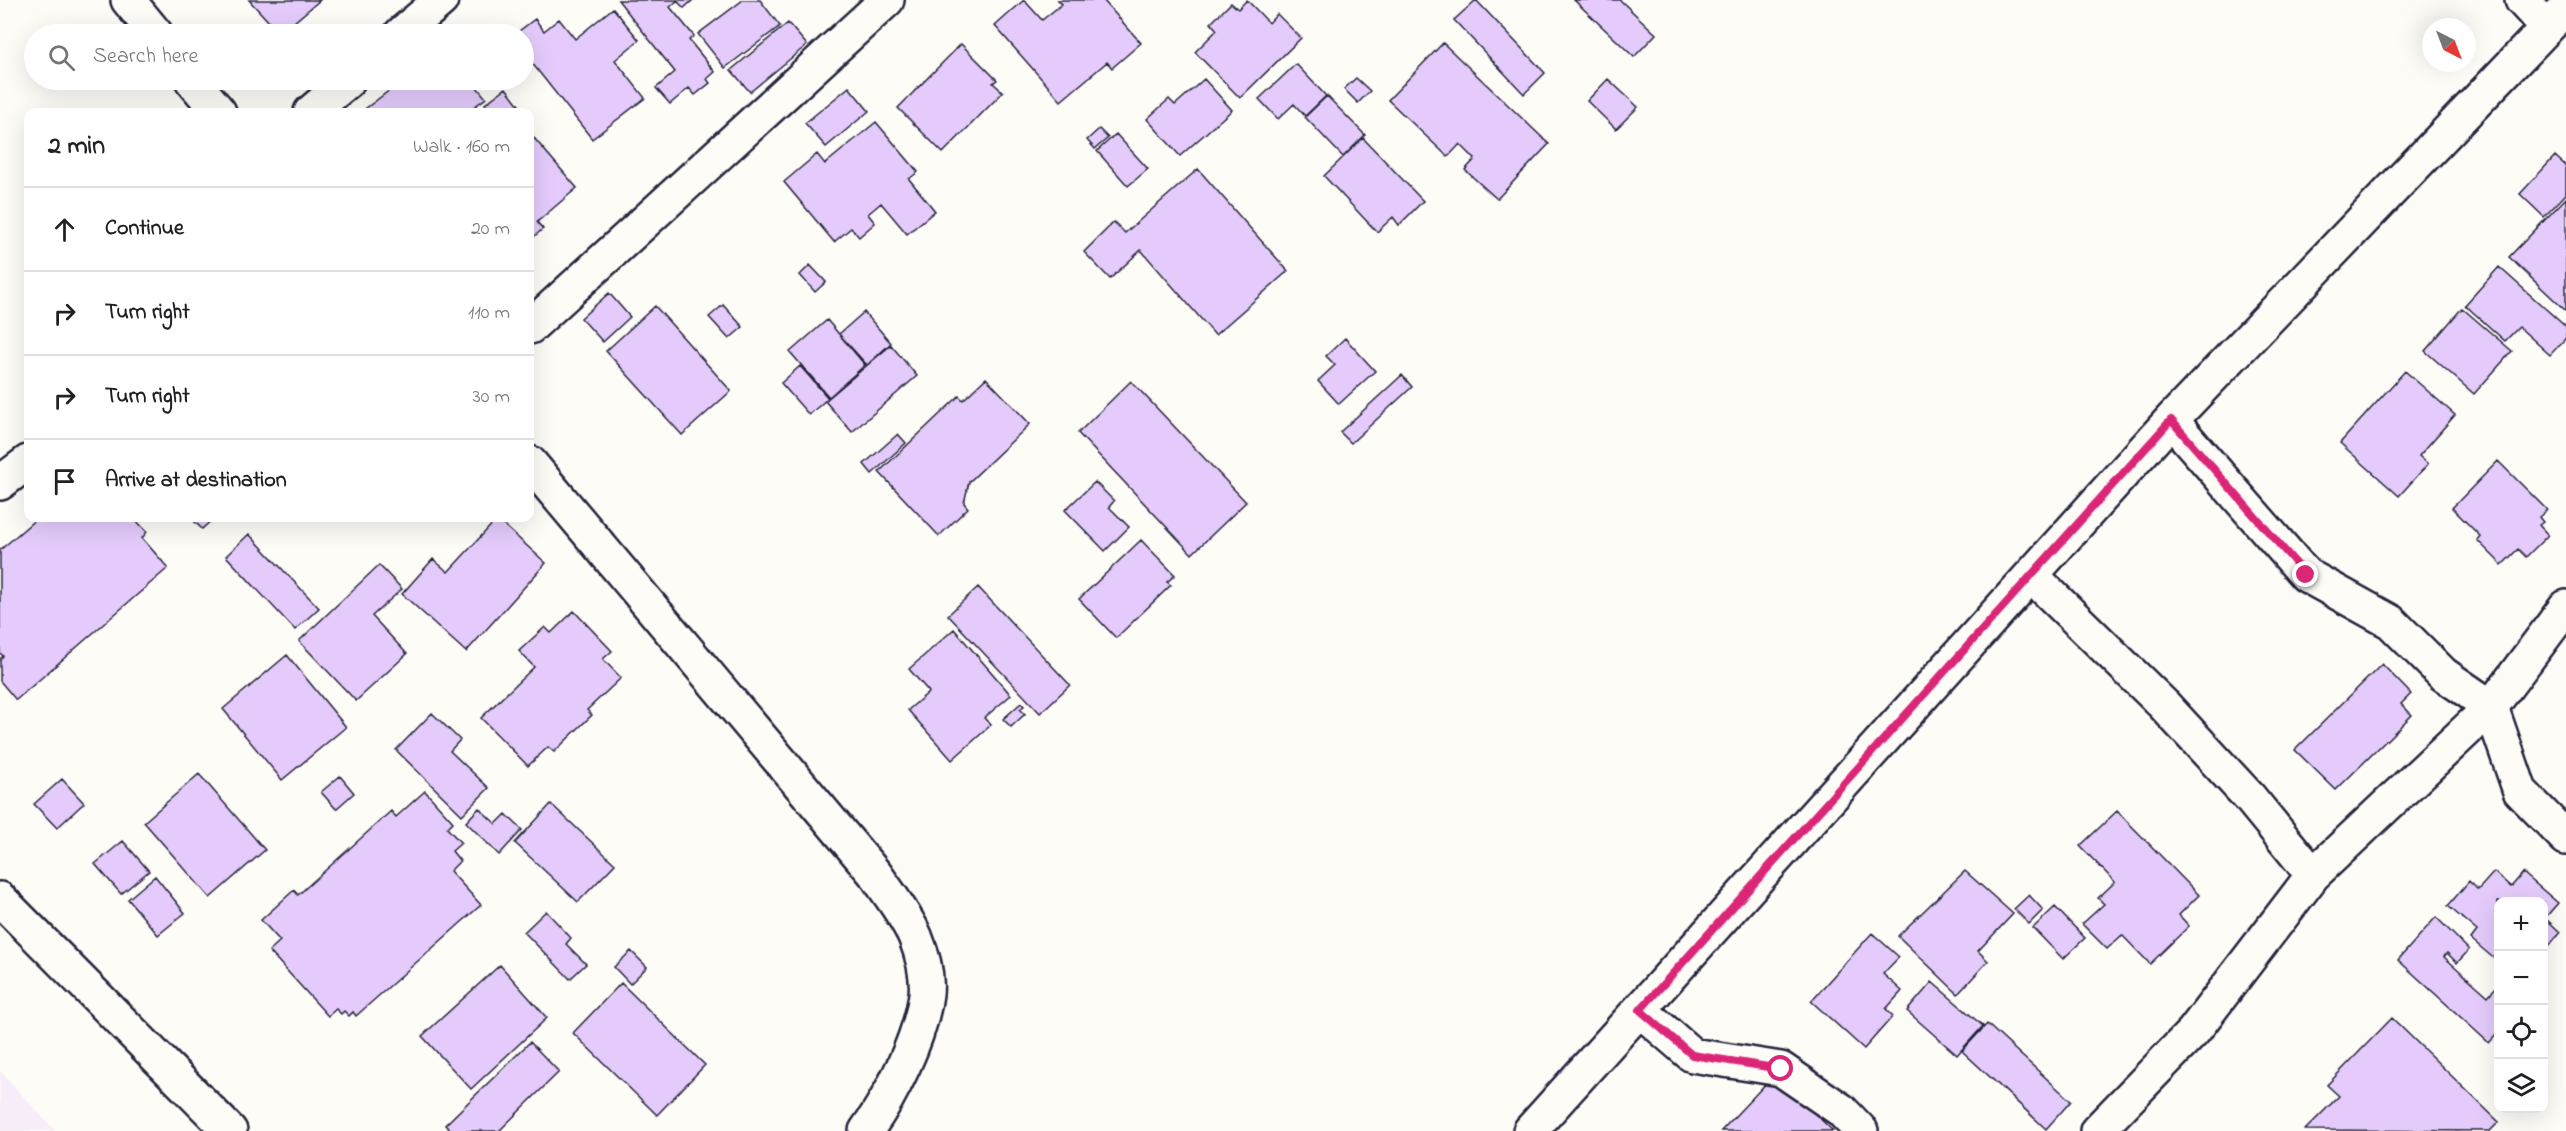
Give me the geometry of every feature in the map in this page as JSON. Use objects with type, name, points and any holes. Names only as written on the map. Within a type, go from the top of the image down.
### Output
[{"type":"street","points":[[128,0],[148,24]]},
{"type":"street","points":[[413,24],[441,0]]},
{"type":"street","points":[[534,323],[886,0]]},
{"type":"street","points":[[1530,1131],[2171,420],[2557,17],[2522,0]]},
{"type":"street","points":[[200,90],[216,108]]},
{"type":"street","points":[[316,108],[338,90]]},
{"type":"street","points":[[2171,420],[2306,575],[2391,622],[2443,674],[2491,707],[2520,791],[2566,838]]},
{"type":"street","points":[[0,483],[24,465]]},
{"type":"street","points":[[534,468],[876,874],[901,910],[916,937],[925,972],[926,994],[911,1049],[877,1115],[866,1131]]},
{"type":"street","points":[[2031,575],[2172,714],[2250,798],[2313,875]]},
{"type":"street","points":[[2097,1131],[2193,1032],[2313,875],[2491,707],[2566,607]]},
{"type":"street","points":[[0,899],[231,1131]]},
{"type":"street","points":[[1640,1010],[1692,1055],[1781,1069],[1841,1110],[1861,1131]]},
{"type":"shaded area","points":[[0,1071],[55,1131],[0,1131]]},
{"type":"building","points":[[249,0],[320,0],[292,24],[271,24]]},
{"type":"building","points":[[618,0],[693,0],[684,8],[677,1],[670,7],[694,36],[689,40],[715,72],[707,79],[710,83],[695,95],[689,88],[670,104],[656,88],[675,72]]},
{"type":"building","points":[[743,0],[760,0],[780,26],[725,68],[698,34]]},
{"type":"building","points":[[1024,0],[1042,20],[1062,4],[1058,0],[1103,0],[1141,43],[1112,68],[1107,62],[1061,101],[995,26]]},
{"type":"building","points":[[1247,0],[1269,23],[1277,14],[1301,38],[1240,98],[1195,52],[1217,30],[1211,23],[1231,3],[1238,9]]},
{"type":"building","points":[[1476,0],[1545,73],[1524,94],[1454,20]]},
{"type":"building","points":[[1574,0],[1620,0],[1656,34],[1634,57]]},
{"type":"building","points":[[613,8],[639,40],[615,60],[645,98],[592,139],[534,66],[534,24],[528,24],[535,19],[544,31],[559,19],[575,39]]},
{"type":"building","points":[[788,23],[807,45],[750,92],[731,70]]},
{"type":"building","points":[[1443,43],[1549,144],[1497,199],[1465,170],[1475,159],[1460,144],[1448,157],[1388,100]]},
{"type":"building","points":[[961,44],[997,80],[993,83],[1003,92],[943,153],[898,108]]},
{"type":"building","points":[[1296,64],[1326,96],[1305,116],[1294,104],[1278,119],[1259,99]]},
{"type":"building","points":[[1356,78],[1370,91],[1358,103],[1344,89]]},
{"type":"building","points":[[1204,79],[1232,110],[1180,156],[1147,119],[1169,99],[1175,105]]},
{"type":"building","points":[[1608,79],[1638,107],[1616,129],[1587,101]]},
{"type":"building","points":[[849,87],[869,111],[826,147],[805,123]]},
{"type":"building","points":[[390,90],[479,90],[486,98],[472,108],[366,108]]},
{"type":"building","points":[[503,90],[508,90],[519,105],[515,108],[488,108],[485,104]]},
{"type":"building","points":[[1327,96],[1365,135],[1343,157],[1305,117]]},
{"type":"building","points":[[876,122],[918,172],[909,179],[935,211],[907,234],[881,203],[868,214],[875,223],[859,237],[851,228],[834,242],[784,182],[817,154],[825,164]]},
{"type":"building","points":[[1099,129],[1108,138],[1095,149],[1087,140]]},
{"type":"building","points":[[1116,134],[1148,169],[1128,186],[1097,151]]},
{"type":"building","points":[[534,138],[577,188],[537,222],[543,229],[534,237]]},
{"type":"building","points":[[1363,138],[1423,201],[1399,225],[1393,217],[1377,232],[1324,176]]},
{"type":"building","points":[[2555,156],[2566,166],[2566,194],[2544,217],[2520,194]]},
{"type":"building","points":[[1198,169],[1288,271],[1215,335],[1141,250],[1110,279],[1084,252],[1114,222],[1125,233]]},
{"type":"building","points":[[2566,198],[2566,311],[2509,257]]},
{"type":"building","points":[[810,265],[826,282],[815,292],[800,275]]},
{"type":"building","points":[[2499,267],[2566,327],[2566,338],[2550,355],[2519,327],[2505,341],[2465,305]]},
{"type":"building","points":[[609,293],[630,317],[603,342],[581,318]]},
{"type":"building","points":[[723,305],[743,327],[729,339],[709,317]]},
{"type":"building","points":[[655,306],[731,391],[682,435],[606,351]]},
{"type":"building","points":[[2462,308],[2512,351],[2474,394],[2425,351]]},
{"type":"building","points":[[864,312],[891,343],[867,365],[839,334]]},
{"type":"building","points":[[827,320],[865,365],[829,397],[790,352]]},
{"type":"building","points":[[1345,338],[1375,371],[1339,404],[1318,381],[1335,365],[1326,356]]},
{"type":"building","points":[[891,345],[917,376],[852,432],[825,401]]},
{"type":"building","points":[[800,366],[828,398],[809,415],[781,383]]},
{"type":"building","points":[[2405,371],[2455,415],[2419,456],[2428,464],[2399,496],[2340,443]]},
{"type":"building","points":[[1402,375],[1412,387],[1351,443],[1340,432]]},
{"type":"building","points":[[986,378],[1030,424],[969,482],[964,503],[968,508],[939,536],[879,472],[959,396],[963,400]]},
{"type":"building","points":[[1131,381],[1246,502],[1192,554],[1078,433]]},
{"type":"building","points":[[898,434],[906,443],[872,474],[864,464]]},
{"type":"building","points":[[2498,461],[2547,510],[2539,517],[2543,522],[2539,525],[2548,535],[2526,557],[2518,549],[2502,565],[2477,540],[2480,536],[2452,508]]},
{"type":"building","points":[[1095,482],[1114,501],[1109,507],[1129,527],[1105,551],[1065,510]]},
{"type":"building","points":[[32,522],[138,522],[147,532],[142,538],[168,568],[16,700],[0,681],[0,659],[3,656],[0,653],[0,550]]},
{"type":"building","points":[[195,522],[210,522],[202,529]]},
{"type":"building","points":[[494,522],[500,522],[546,563],[466,652],[402,594],[433,559],[448,572]]},
{"type":"building","points":[[249,534],[319,608],[295,630],[226,556]]},
{"type":"building","points":[[1141,540],[1175,575],[1167,582],[1171,585],[1116,638],[1079,599]]},
{"type":"building","points":[[379,565],[402,589],[372,616],[407,654],[356,701],[299,641]]},
{"type":"building","points":[[978,587],[1070,685],[1040,713],[948,615]]},
{"type":"building","points":[[574,611],[612,651],[603,659],[621,678],[587,710],[592,715],[554,752],[548,747],[528,766],[481,718],[534,667],[519,651],[545,627],[551,633]]},
{"type":"building","points":[[954,629],[1011,695],[984,718],[991,725],[952,760],[908,710],[929,692],[909,669]]},
{"type":"building","points":[[287,655],[346,727],[282,780],[223,709]]},
{"type":"building","points":[[2382,664],[2411,694],[2401,704],[2412,715],[2336,790],[2295,750]]},
{"type":"building","points":[[1021,703],[1024,706],[1020,709],[1025,714],[1011,727],[1003,719]]},
{"type":"building","points":[[432,713],[460,740],[450,751],[489,788],[462,815],[396,750]]},
{"type":"building","points":[[199,774],[265,850],[210,898],[144,822]]},
{"type":"building","points":[[340,776],[354,793],[336,809],[321,792]]},
{"type":"building","points":[[62,779],[84,803],[57,828],[34,804]]},
{"type":"building","points":[[425,791],[453,822],[447,828],[461,843],[452,851],[460,861],[450,871],[481,905],[356,1016],[353,1012],[349,1016],[344,1011],[341,1014],[336,1009],[328,1016],[269,951],[280,941],[261,920],[294,890],[298,895],[391,811],[396,817]]},
{"type":"building","points":[[551,804],[615,864],[578,902],[515,843]]},
{"type":"building","points":[[479,808],[496,824],[506,814],[522,830],[499,855],[466,822]]},
{"type":"building","points":[[2117,811],[2199,895],[2179,915],[2189,926],[2150,964],[2122,935],[2107,949],[2082,924],[2104,904],[2098,898],[2115,882],[2080,846]]},
{"type":"building","points":[[123,841],[149,871],[121,894],[95,864]]},
{"type":"building","points":[[1965,871],[2013,914],[1978,951],[1988,961],[1958,994],[1898,936]]},
{"type":"building","points":[[2494,872],[2511,887],[2523,873],[2558,903],[2548,915],[2548,897],[2494,897],[2494,959],[2471,939],[2477,931],[2448,906],[2469,881],[2478,890]]},
{"type":"building","points":[[155,876],[185,913],[158,935],[128,899]]},
{"type":"building","points":[[2029,895],[2043,910],[2029,924],[2014,909]]},
{"type":"building","points":[[2055,907],[2085,938],[2063,959],[2033,928]]},
{"type":"building","points":[[546,911],[571,938],[566,944],[586,964],[570,979],[524,932]]},
{"type":"building","points":[[2436,917],[2469,950],[2457,963],[2447,953],[2444,957],[2488,996],[2494,989],[2494,1037],[2489,1043],[2398,960]]},
{"type":"building","points":[[2548,921],[2560,932],[2548,947]]},
{"type":"building","points":[[1872,933],[1899,957],[1883,974],[1902,991],[1886,1009],[1893,1016],[1864,1049],[1811,1001]]},
{"type":"building","points":[[631,951],[647,967],[630,984],[614,967]]},
{"type":"building","points":[[500,965],[547,1018],[471,1089],[422,1036]]},
{"type":"building","points":[[1932,982],[1983,1026],[1957,1055],[1907,1011]]},
{"type":"building","points":[[621,983],[705,1065],[657,1115],[573,1033]]},
{"type":"building","points":[[2392,1018],[2499,1122],[2490,1131],[2305,1130],[2339,1096],[2327,1085]]},
{"type":"building","points":[[1987,1024],[2071,1101],[2046,1129],[1962,1051]]},
{"type":"building","points":[[530,1042],[559,1072],[499,1131],[452,1131],[445,1125]]},
{"type":"building","points":[[1774,1075],[1833,1131],[1721,1131]]},
{"type":"route","points":[[1781,1069],[1692,1055],[1640,1010],[2171,420],[2306,575]]}]
